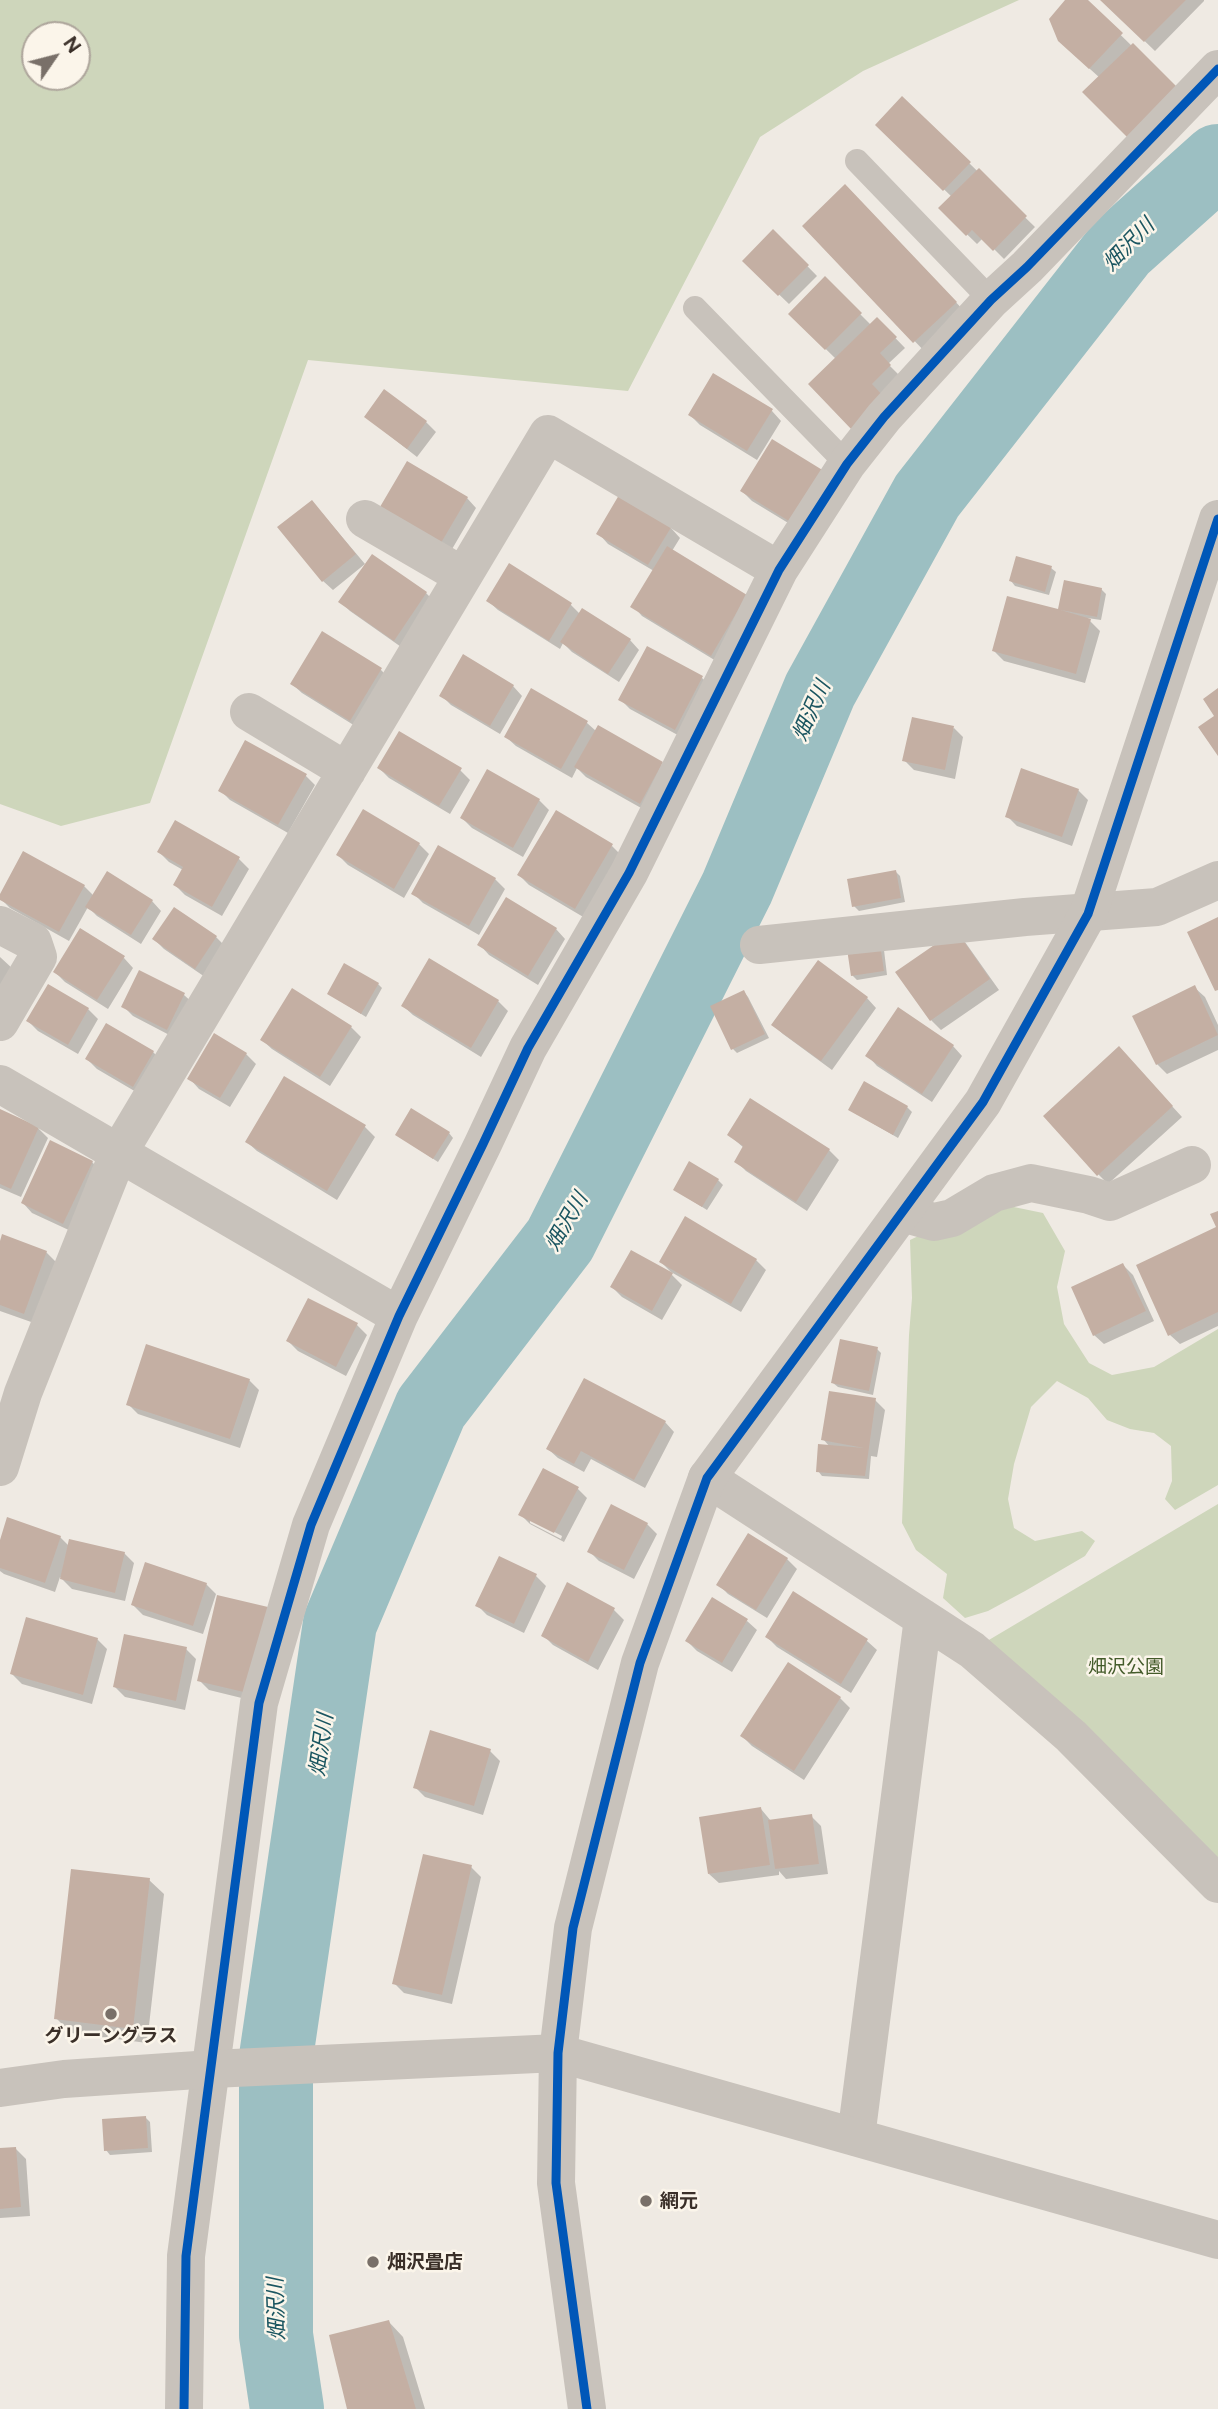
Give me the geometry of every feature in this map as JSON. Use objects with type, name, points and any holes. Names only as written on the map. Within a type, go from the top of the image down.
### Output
[{"type":"street","points":[[184,2409],[186,2256],[259,1703],[311,1525],[399,1316],[528,1048],[629,873],[779,570],[847,464],[884,417],[991,300],[1027,267],[1218,69]]},
{"type":"street","points":[[0,1467],[23,1393],[119,1152],[548,434],[779,570]]},
{"type":"street","points":[[365,519],[463,576]]},
{"type":"street","points":[[587,2409],[556,2183],[558,2053],[573,1928],[640,1663],[706,1478],[983,1102],[1088,914],[1218,519]]},
{"type":"street","points":[[249,712],[347,771]]},
{"type":"street","points":[[759,945],[1025,917],[1157,907],[1218,880]]},
{"type":"street","points":[[0,925],[33,942],[38,957],[0,1023]]},
{"type":"street","points":[[0,1084],[399,1316]]},
{"type":"street","points":[[902,1213],[934,1222],[953,1217],[994,1193],[1031,1183],[1110,1202],[1192,1165]]},
{"type":"street","points":[[706,1478],[972,1650],[1071,1736],[1218,1884]]},
{"type":"street","points":[[856,2137],[923,1618]]},
{"type":"street","points":[[0,2088],[64,2079],[558,2053],[1218,2240]]},
{"type":"lane","points":[[857,161],[991,300]]},
{"type":"lane","points":[[695,308],[847,464]]},
{"type":"green space","points":[[0,0],[1019,0],[863,71],[760,137],[628,391],[308,360],[150,803],[61,826],[0,804]]},
{"type":"green space","points":[[1009,1206],[1043,1213],[1065,1251],[1057,1287],[1064,1324],[1089,1363],[1112,1375],[1154,1367],[1218,1329],[1218,1485],[1175,1510],[1165,1499],[1172,1481],[1171,1446],[1154,1433],[1130,1429],[1107,1420],[1088,1398],[1057,1381],[1031,1407],[1014,1464],[1008,1499],[1014,1528],[1035,1541],[1082,1531],[1095,1541],[1085,1556],[988,1611],[965,1618],[943,1598],[947,1574],[916,1550],[902,1523],[912,1298],[910,1240],[935,1228]]},
{"type":"green space","name":"畑沢公園","points":[[1218,1504],[1218,1884],[972,1650]]},
{"type":"building","points":[[1065,0],[1088,0],[1123,33],[1089,69],[1058,41],[1049,19]]},
{"type":"building","points":[[1100,0],[1186,0],[1144,42]]},
{"type":"building","points":[[1133,43],[1179,89],[1129,139],[1082,92]]},
{"type":"building","points":[[902,96],[971,162],[943,191],[875,125]]},
{"type":"building","points":[[979,168],[1027,216],[993,251],[972,230],[966,236],[938,208]]},
{"type":"building","points":[[845,184],[957,302],[913,343],[802,226]]},
{"type":"building","points":[[773,229],[809,265],[778,296],[742,261]]},
{"type":"building","points":[[825,276],[862,313],[825,350],[788,314]]},
{"type":"building","points":[[877,317],[897,337],[880,353],[891,365],[872,384],[885,398],[852,430],[808,384]]},
{"type":"building","points":[[713,373],[773,409],[747,451],[688,415]]},
{"type":"building","points":[[384,389],[427,421],[407,449],[364,417]]},
{"type":"building","points":[[772,439],[824,471],[792,523],[740,491]]},
{"type":"building","points":[[407,461],[468,497],[438,548],[377,512]]},
{"type":"building","points":[[619,495],[672,526],[648,565],[596,534]]},
{"type":"building","points":[[312,500],[356,554],[322,582],[277,527]]},
{"type":"building","points":[[667,546],[747,595],[711,656],[630,607]]},
{"type":"building","points":[[372,554],[427,592],[394,641],[338,602]]},
{"type":"building","points":[[1016,556],[1052,566],[1045,592],[1009,581]]},
{"type":"building","points":[[509,563],[572,603],[549,641],[486,601]]},
{"type":"building","points":[[1064,580],[1102,588],[1097,617],[1061,610],[1091,619],[1076,674],[992,651],[1007,596],[1058,609]]},
{"type":"building","points":[[582,608],[631,639],[608,674],[560,642]]},
{"type":"building","points":[[322,631],[382,668],[350,721],[290,684]]},
{"type":"building","points":[[647,646],[703,676],[675,730],[618,700]]},
{"type":"building","points":[[463,654],[514,685],[490,726],[439,696]]},
{"type":"building","points":[[531,688],[588,721],[561,769],[504,737]]},
{"type":"building","points":[[1218,688],[1218,756],[1198,727],[1214,716],[1203,699]]},
{"type":"building","points":[[912,717],[954,726],[945,770],[902,761]]},
{"type":"building","points":[[598,725],[663,762],[640,804],[574,767]]},
{"type":"building","points":[[399,731],[462,768],[439,806],[377,768]]},
{"type":"building","points":[[245,740],[307,774],[278,825],[218,791]]},
{"type":"building","points":[[1021,768],[1079,789],[1062,837],[1005,817]]},
{"type":"building","points":[[487,769],[540,799],[513,848],[460,818]]},
{"type":"building","points":[[363,809],[420,843],[394,889],[336,855]]},
{"type":"building","points":[[556,810],[613,844],[575,909],[517,875]]},
{"type":"building","points":[[175,820],[240,857],[212,907],[173,885],[183,867],[157,852]]},
{"type":"building","points":[[438,845],[496,878],[469,926],[411,894]]},
{"type":"building","points":[[23,851],[85,885],[59,932],[0,900],[0,894]]},
{"type":"building","points":[[896,870],[901,898],[852,907],[847,879]]},
{"type":"building","points":[[107,871],[153,900],[131,935],[85,907]]},
{"type":"building","points":[[506,897],[557,928],[528,976],[477,945]]},
{"type":"building","points":[[174,907],[217,936],[195,969],[152,939]]},
{"type":"building","points":[[1218,917],[1218,990],[1215,991],[1187,932]]},
{"type":"building","points":[[80,928],[125,956],[97,1000],[53,972]]},
{"type":"building","points":[[956,930],[990,979],[930,1021],[895,972]]},
{"type":"building","points":[[880,944],[884,971],[851,976],[847,949]]},
{"type":"building","points":[[429,958],[499,1000],[471,1048],[401,1006]]},
{"type":"building","points":[[818,960],[868,997],[821,1061],[771,1025]]},
{"type":"building","points":[[344,963],[379,983],[361,1014],[327,994]]},
{"type":"building","points":[[139,970],[185,993],[167,1030],[121,1007]]},
{"type":"building","points":[[48,984],[89,1008],[68,1045],[26,1021]]},
{"type":"building","points":[[1195,985],[1218,1035],[1156,1065],[1132,1016]]},
{"type":"building","points":[[292,988],[352,1026],[320,1077],[260,1040]]},
{"type":"building","points":[[744,990],[765,1034],[731,1050],[710,1006]]},
{"type":"building","points":[[898,1007],[954,1045],[922,1094],[865,1056]]},
{"type":"building","points":[[106,1023],[154,1051],[133,1087],[85,1059]]},
{"type":"building","points":[[214,1033],[247,1053],[220,1098],[187,1079]]},
{"type":"building","points":[[1119,1046],[1173,1106],[1097,1176],[1043,1116]]},
{"type":"building","points":[[284,1076],[366,1125],[327,1191],[245,1142]]},
{"type":"building","points":[[864,1081],[908,1106],[893,1135],[848,1110]]},
{"type":"building","points":[[750,1098],[830,1149],[796,1202],[734,1162],[743,1146],[727,1135]]},
{"type":"building","points":[[411,1108],[450,1132],[433,1159],[395,1135]]},
{"type":"building","points":[[0,1109],[39,1127],[11,1189],[0,1184]]},
{"type":"building","points":[[50,1140],[93,1161],[63,1224],[21,1203]]},
{"type":"building","points":[[689,1161],[719,1179],[702,1207],[673,1190]]},
{"type":"building","points":[[1218,1211],[1218,1312],[1168,1336],[1136,1265],[1216,1227],[1210,1214]]},
{"type":"building","points":[[685,1216],[757,1259],[731,1304],[659,1262]]},
{"type":"building","points":[[2,1234],[47,1251],[24,1314],[0,1305]]},
{"type":"building","points":[[631,1250],[673,1273],[652,1311],[610,1287]]},
{"type":"building","points":[[1123,1263],[1146,1311],[1093,1336],[1071,1287]]},
{"type":"building","points":[[308,1298],[358,1323],[336,1367],[286,1341]]},
{"type":"building","points":[[840,1339],[878,1347],[869,1391],[831,1383]]},
{"type":"building","points":[[146,1344],[250,1379],[230,1439],[126,1405]]},
{"type":"building","points":[[584,1378],[666,1421],[634,1480],[581,1451],[574,1464],[546,1449]]},
{"type":"building","points":[[829,1391],[876,1398],[865,1476],[816,1472],[818,1444],[864,1448],[821,1440]]},
{"type":"building","points":[[543,1468],[579,1487],[554,1533],[518,1515]]},
{"type":"building","points":[[611,1504],[648,1523],[624,1570],[587,1552]]},
{"type":"building","points":[[7,1517],[61,1536],[45,1583],[0,1568],[0,1540]]},
{"type":"building","points":[[748,1533],[788,1558],[756,1610],[716,1585]]},
{"type":"building","points":[[69,1539],[125,1552],[115,1593],[60,1579]]},
{"type":"building","points":[[499,1556],[537,1574],[514,1624],[475,1606]]},
{"type":"building","points":[[145,1562],[207,1583],[193,1626],[131,1605]]},
{"type":"building","points":[[567,1582],[615,1608],[588,1662],[541,1636]]},
{"type":"building","points":[[793,1591],[868,1639],[841,1684],[765,1637]]},
{"type":"building","points":[[217,1595],[268,1607],[248,1693],[197,1681]]},
{"type":"building","points":[[712,1597],[748,1619],[722,1663],[685,1641]]},
{"type":"building","points":[[26,1617],[98,1638],[83,1695],[10,1674]]},
{"type":"building","points":[[124,1634],[187,1647],[176,1701],[113,1687]]},
{"type":"building","points":[[788,1662],[841,1697],[794,1771],[740,1736]]},
{"type":"building","points":[[430,1730],[491,1749],[474,1806],[413,1788]]},
{"type":"building","points":[[761,1807],[770,1865],[708,1874],[699,1817]]},
{"type":"building","points":[[812,1814],[819,1864],[775,1869],[768,1820]]},
{"type":"building","points":[[423,1854],[472,1865],[442,1995],[392,1984]]},
{"type":"building","points":[[71,1869],[150,1878],[133,2029],[54,2019]]},
{"type":"building","points":[[146,2116],[148,2148],[104,2151],[102,2119]]},
{"type":"building","points":[[16,2147],[21,2207],[0,2209],[0,2148]]},
{"type":"building","points":[[389,2320],[416,2409],[347,2409],[329,2335]]},
{"type":"waterway","name":"畑沢川","points":[[287,2409],[276,2335],[276,2057],[340,1623],[431,1408],[560,1240],[737,888],[820,690],[927,496],[1121,248],[1218,161]]},
{"type":"cycle path","points":[[184,2409],[186,2256],[259,1703],[311,1525],[399,1316],[528,1048],[629,873],[779,570],[847,464],[884,417],[991,300],[1027,267],[1218,69]]},
{"type":"cycle path","points":[[587,2409],[556,2183],[558,2053],[573,1928],[640,1663],[707,1478],[983,1102],[1088,914],[1218,519]]},
{"type":"place","name":"グリーングラス","points":[[111,2014]]},
{"type":"place","name":"網元","points":[[646,2201]]},
{"type":"place","name":"畑沢畳店","points":[[373,2262]]}]
